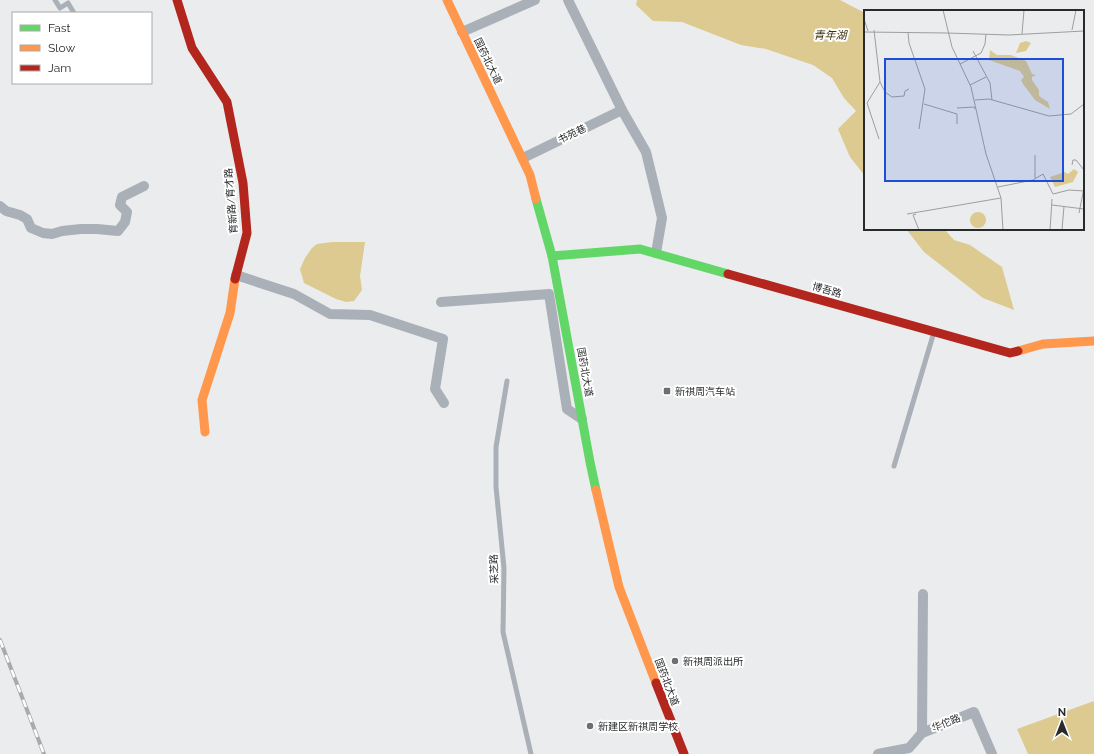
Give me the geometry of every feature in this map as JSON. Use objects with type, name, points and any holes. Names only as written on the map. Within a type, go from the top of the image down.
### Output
[{"type":"street","name":"育新路/育才路","points":[[176,0],[192,48],[227,102],[243,183],[247,233],[236,275],[230,313],[202,400],[205,432]]},
{"type":"street","name":"国药北大道","points":[[447,0],[530,175],[552,256],[590,462],[619,587],[684,754]]},
{"type":"street","points":[[462,32],[535,0]]},
{"type":"street","points":[[568,0],[622,110],[646,152],[662,218],[656,253]]},
{"type":"street","name":"书苑巷","points":[[523,158],[622,110]]},
{"type":"street","points":[[0,206],[6,211],[20,215],[27,220],[30,228],[43,233],[52,234],[62,231],[81,229],[118,231],[125,222],[127,212],[120,205],[122,197],[144,186]]},
{"type":"street","name":"博吾路","points":[[552,256],[640,249],[1010,353],[1043,344],[1094,340]]},
{"type":"street","points":[[236,275],[294,294],[330,314],[370,315],[443,339],[435,389],[444,403]]},
{"type":"street","points":[[441,302],[549,294],[567,409],[582,419]]},
{"type":"street","points":[[922,733],[923,594]]},
{"type":"street","name":"华佗路","points":[[878,754],[909,748],[922,733],[974,712],[992,754]]},
{"type":"lane","points":[[54,0],[60,8],[68,3],[73,12]]},
{"type":"lane","points":[[894,466],[934,331]]},
{"type":"lane","name":"采芝路","points":[[507,381],[496,447],[496,487],[504,568],[503,632],[530,754]]},
{"type":"water","name":"青年湖","points":[[637,0],[840,0],[864,12],[864,175],[850,157],[838,129],[856,111],[844,98],[832,78],[813,65],[766,49],[741,45],[682,22],[653,21],[636,5]]},
{"type":"water","points":[[907,230],[946,230],[954,240],[970,245],[1002,267],[1014,310],[983,298],[924,252]]},
{"type":"water","points":[[332,242],[365,242],[360,276],[362,290],[354,301],[346,302],[336,299],[304,283],[300,269],[305,258],[317,244]]},
{"type":"water","points":[[1094,701],[1094,754],[1028,754],[1017,729]]},
{"type":"railway","points":[[0,640],[44,754]]},
{"type":"traffic: fast","points":[[536,199],[552,256],[596,490]]},
{"type":"traffic: fast","points":[[552,256],[640,249],[728,274]]},
{"type":"traffic: slow","points":[[447,0],[530,175],[536,199]]},
{"type":"traffic: slow","points":[[205,432],[202,400],[230,313],[235,279]]},
{"type":"traffic: slow","points":[[1018,351],[1043,344],[1094,341]]},
{"type":"traffic: slow","points":[[596,490],[619,587],[656,683]]},
{"type":"traffic: jam","points":[[177,0],[192,48],[227,102],[243,183],[247,233],[235,279]]},
{"type":"traffic: jam","points":[[728,274],[1010,353],[1018,351]]},
{"type":"traffic: jam","points":[[656,683],[684,754]]},
{"type":"place","name":"新祺周汽车站","points":[[667,391]]},
{"type":"place","name":"新祺周派出所","points":[[675,661]]},
{"type":"place","name":"新建区新祺周学校","points":[[590,726]]}]
